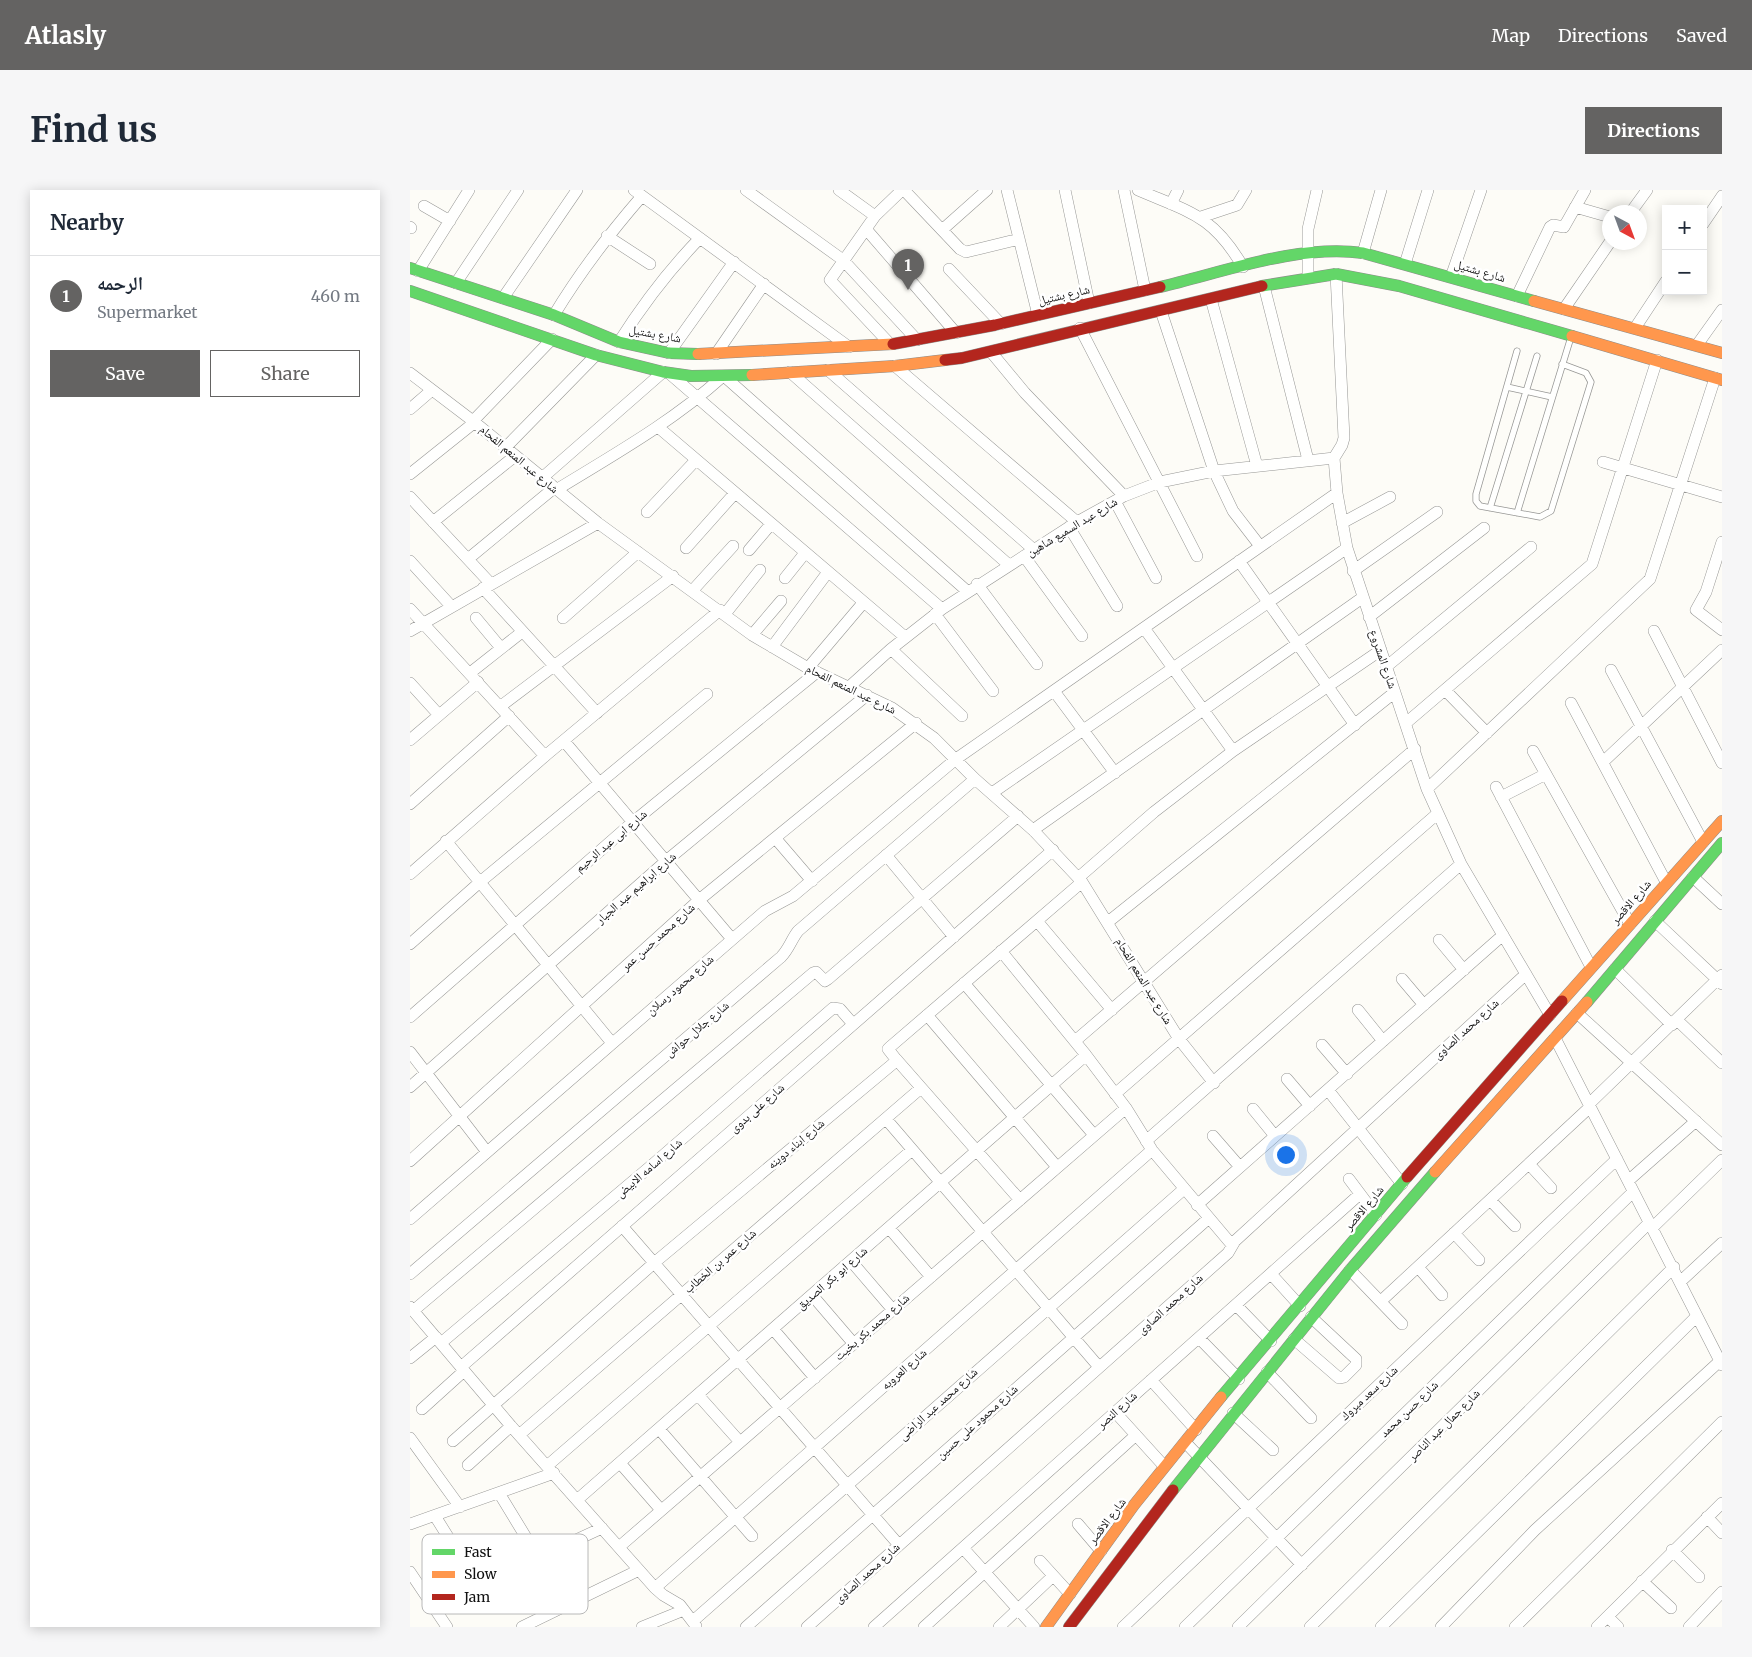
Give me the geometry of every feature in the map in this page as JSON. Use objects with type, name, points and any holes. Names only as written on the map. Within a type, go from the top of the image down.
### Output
[{"type":"street","points":[[414,270],[450,221],[469,190]]},
{"type":"street","points":[[456,283],[518,190]]},
{"type":"street","points":[[503,298],[577,190]]},
{"type":"street","points":[[746,190],[844,260],[917,340]]},
{"type":"street","points":[[839,190],[875,216]]},
{"type":"street","points":[[890,344],[830,282],[875,216],[903,190],[960,249],[966,252],[1019,239]]},
{"type":"street","points":[[942,230],[988,190]]},
{"type":"street","points":[[1007,190],[1038,315]]},
{"type":"street","points":[[1065,190],[1089,304]]},
{"type":"street","points":[[1124,190],[1145,290]]},
{"type":"street","points":[[1138,190],[1201,217],[1230,244],[1242,267]]},
{"type":"street","points":[[1171,204],[1178,190]]},
{"type":"street","points":[[1201,217],[1237,205],[1246,190]]},
{"type":"street","points":[[1308,277],[1306,251],[1308,229],[1317,190]]},
{"type":"street","points":[[1363,253],[1381,190]]},
{"type":"street","points":[[1405,264],[1428,190]]},
{"type":"street","points":[[1451,277],[1481,190]]},
{"type":"street","points":[[1517,296],[1550,227],[1554,225],[1564,227],[1585,190]]},
{"type":"street","points":[[1636,205],[1647,190]]},
{"type":"street","points":[[554,315],[579,275],[638,193],[849,347]]},
{"type":"street","points":[[1707,218],[1722,196]]},
{"type":"street","points":[[424,206],[450,221]]},
{"type":"street","points":[[1575,207],[1602,215]]},
{"type":"street","points":[[866,229],[956,333]]},
{"type":"street","points":[[607,236],[650,264]]},
{"type":"street","points":[[619,342],[659,284],[700,238]]},
{"type":"street","name":"شارع بشتيل","points":[[414,270],[554,315],[619,342],[669,353],[716,354],[849,347],[917,340],[1001,324],[1089,304],[1306,251],[1342,250],[1363,253],[1405,264],[1722,353]]},
{"type":"street","points":[[1564,309],[1605,250]]},
{"type":"street","points":[[669,353],[734,262]]},
{"type":"street","points":[[949,269],[1001,324]]},
{"type":"street","points":[[410,291],[596,355],[666,373],[723,376],[922,364],[991,352],[1080,328],[1264,286],[1308,277],[1336,274],[1399,286],[1719,379],[1681,485],[1654,570],[1645,586],[1427,788]]},
{"type":"street","name":"شارع المشروع","points":[[1336,274],[1344,438],[1334,458],[1342,523],[1353,571],[1437,814],[1461,864],[1550,1015]]},
{"type":"street","points":[[716,354],[764,284]]},
{"type":"street","points":[[1264,286],[1308,460]]},
{"type":"street","points":[[1635,328],[1662,287]]},
{"type":"street","points":[[1211,299],[1257,466]]},
{"type":"street","points":[[1697,345],[1722,310]]},
{"type":"street","points":[[1161,311],[1214,472],[1233,511],[1260,546]]},
{"type":"street","points":[[1080,328],[1196,556]]},
{"type":"street","points":[[410,474],[474,422],[552,339]]},
{"type":"street","points":[[991,352],[1119,498],[1156,578]]},
{"type":"street","points":[[505,448],[596,355]]},
{"type":"street","points":[[1406,723],[1587,570],[1594,559],[1657,360]]},
{"type":"street","points":[[895,366],[1073,524],[1117,606]]},
{"type":"street","points":[[828,370],[1029,553],[1082,636]]},
{"type":"street","points":[[790,372],[1009,565]]},
{"type":"street","points":[[666,373],[698,398],[938,611],[993,691]]},
{"type":"street","points":[[542,478],[666,373]]},
{"type":"street","name":"شارع عبد المنعم الفحام","points":[[410,374],[474,422],[598,523],[752,634],[812,670],[867,695],[916,723],[975,779],[1034,830],[1080,880],[1108,922],[1179,1039],[1214,1083]]},
{"type":"street","points":[[468,559],[555,489],[658,427],[698,398],[723,376]]},
{"type":"street","points":[[723,376],[967,591]]},
{"type":"street","points":[[410,410],[432,390]]},
{"type":"street","points":[[658,427],[905,637]]},
{"type":"street","points":[[433,522],[515,456]]},
{"type":"street","name":"شارع عبد السميع شاهين","points":[[849,687],[890,649],[938,611],[977,584],[1073,524],[1119,498],[1160,482],[1257,466],[1334,458]]},
{"type":"street","points":[[647,512],[696,460]]},
{"type":"street","points":[[1603,462],[1722,497]]},
{"type":"street","points":[[686,548],[735,493]]},
{"type":"street","name":"شارع محمود رسلان","points":[[410,1219],[765,911],[786,901],[812,881],[956,759],[1337,493]]},
{"type":"street","points":[[410,497],[468,559],[522,632],[597,713]]},
{"type":"street","points":[[1342,523],[1390,497]]},
{"type":"street","points":[[1353,571],[1437,512]]},
{"type":"street","points":[[410,631],[598,523]]},
{"type":"street","points":[[749,550],[771,524]]},
{"type":"street","points":[[1369,617],[1484,528]]},
{"type":"street","points":[[1722,542],[1706,592],[1696,608],[1696,612],[1722,630]]},
{"type":"street","points":[[693,590],[733,546]]},
{"type":"street","points":[[1386,667],[1531,547]]},
{"type":"street","points":[[992,793],[1347,548]]},
{"type":"street","points":[[563,618],[638,552]]},
{"type":"street","points":[[785,578],[805,552]]},
{"type":"street","points":[[410,561],[452,606]]},
{"type":"street","points":[[1239,561],[1355,725]]},
{"type":"street","points":[[410,874],[545,756],[722,612],[760,570]]},
{"type":"street","points":[[772,647],[828,572]]},
{"type":"street","points":[[501,706],[673,576]]},
{"type":"street","points":[[977,584],[1037,664]]},
{"type":"street","points":[[1034,830],[1362,598]]},
{"type":"street","points":[[752,634],[781,600]]},
{"type":"street","name":"شارع ابى عبد الرحيم","points":[[410,1016],[514,924],[812,670],[863,603]]},
{"type":"street","points":[[410,610],[501,706],[545,756]]},
{"type":"street","points":[[476,618],[501,648]]},
{"type":"street","points":[[1144,628],[1233,751]]},
{"type":"street","points":[[1654,631],[1722,763]]},
{"type":"street","points":[[410,740],[439,715],[501,648],[522,632]]},
{"type":"street","points":[[890,649],[962,716]]},
{"type":"street","points":[[1020,1200],[888,1049],[1037,920],[1154,812],[1233,751],[1380,650]]},
{"type":"street","points":[[1603,762],[1722,650]]},
{"type":"street","points":[[1611,670],[1703,842]]},
{"type":"street","points":[[410,683],[439,715]]},
{"type":"street","points":[[1445,690],[1487,733]]},
{"type":"street","points":[[1054,691],[1114,773]]},
{"type":"street","points":[[1108,922],[1395,692]]},
{"type":"street","points":[[410,944],[480,882],[707,694]]},
{"type":"street","name":"شارع ابراهيم عبد الجبار","points":[[410,1087],[547,964],[666,861],[867,695]]},
{"type":"street","points":[[1572,703],[1666,882]]},
{"type":"street","points":[[410,804],[509,716]]},
{"type":"street","name":"شارع محمد حسن عمر","points":[[410,1161],[699,900],[776,840],[916,723]]},
{"type":"street","points":[[564,741],[732,939]]},
{"type":"street","points":[[1075,1042],[1415,749]]},
{"type":"street","points":[[1533,751],[1630,924]]},
{"type":"street","points":[[1546,774],[1498,792],[1591,967]]},
{"type":"street","name":"شارع جلال حواش","points":[[410,1274],[782,957],[798,931],[975,779]]},
{"type":"street","points":[[1115,1094],[1437,814]]},
{"type":"street","points":[[695,1624],[684,1610],[656,1588],[639,1570],[511,1426],[411,1309],[813,973],[816,972],[825,980],[828,979],[1018,816]]},
{"type":"street","name":"شارع الاقصر","points":[[1046,1627],[1164,1466],[1402,1184],[1591,967],[1722,821]]},
{"type":"street","points":[[776,840],[812,881]]},
{"type":"street","points":[[446,842],[612,1043]]},
{"type":"street","points":[[1069,1627],[1199,1456],[1350,1270],[1502,1093],[1577,1013],[1722,843]]},
{"type":"street","name":"شارع على بدوى","points":[[422,1409],[463,1369],[622,1226],[1053,850]]},
{"type":"street","points":[[886,855],[954,936]]},
{"type":"street","name":"شارع العروبه","points":[[656,1588],[1016,1270],[1214,1083],[1461,864]]},
{"type":"street","points":[[1693,877],[1722,904]]},
{"type":"street","points":[[1037,920],[1112,1010]]},
{"type":"street","points":[[1381,1301],[1590,1106],[1674,1022],[1720,980],[1656,921]]},
{"type":"street","points":[[1197,1205],[1503,936]]},
{"type":"street","points":[[1439,940],[1464,970]]},
{"type":"street","points":[[1001,951],[1086,1055],[1126,1108],[1149,1145],[1232,1246]]},
{"type":"street","points":[[1615,969],[1722,1063]]},
{"type":"street","name":"شارع محمد الصاوى","points":[[806,1627],[1228,1253],[1235,1241],[1526,974]]},
{"type":"street","points":[[1402,979],[1424,1005]]},
{"type":"street","points":[[964,983],[1094,1135]]},
{"type":"street","name":"شارع اسامه الابيض","points":[[438,1340],[652,1165],[833,1008],[840,1009],[853,1024]]},
{"type":"street","points":[[1358,1010],[1383,1041]]},
{"type":"street","points":[[1577,1013],[1722,1145]]},
{"type":"street","points":[[927,1015],[1057,1167]]},
{"type":"street","points":[[1441,1627],[1535,1530],[1721,1363],[1674,1267],[1651,1226],[1555,1038]]},
{"type":"street","points":[[1322,1045],[1347,1074]]},
{"type":"street","points":[[410,1052],[487,1152]]},
{"type":"street","name":"شارع ابو بكر الصديق","points":[[577,1500],[1086,1055]]},
{"type":"street","name":"شارع ابناء دوينه","points":[[453,1442],[654,1264],[896,1060]]},
{"type":"street","points":[[1287,1079],[1310,1106]]},
{"type":"street","name":"شارع عمر بن الخطاب","points":[[519,1435],[921,1088]]},
{"type":"street","points":[[1328,1090],[1402,1184]]},
{"type":"street","name":"شارع محمد بكر بخيت","points":[[619,1547],[1126,1108]]},
{"type":"street","points":[[1253,1109],[1275,1136]]},
{"type":"street","points":[[886,1119],[1099,1367]]},
{"type":"street","name":"شارع حسن محمد","points":[[1185,1627],[1696,1121]]},
{"type":"street","points":[[1213,1136],[1240,1167]]},
{"type":"street","points":[[410,1524],[499,1493],[550,1470],[708,1326],[912,1150]]},
{"type":"street","name":"شارع سعد مبروك","points":[[1123,1627],[1247,1507],[1617,1159]]},
{"type":"street","name":"شارع جمال عبد الناصر","points":[[1238,1627],[1651,1226],[1722,1160]]},
{"type":"street","points":[[1528,1164],[1551,1188]]},
{"type":"street","points":[[1349,1180],[1376,1216]]},
{"type":"street","name":"شارع محمد عبد الراضى","points":[[695,1624],[846,1485],[1184,1189]]},
{"type":"street","name":"شارع النصر","points":[[874,1627],[1360,1194]]},
{"type":"street","points":[[1490,1200],[1515,1226]]},
{"type":"street","name":"شارع محمود على حسين","points":[[746,1627],[1209,1218]]},
{"type":"street","points":[[622,1226],[899,1545]]},
{"type":"street","points":[[889,1228],[930,1277]]},
{"type":"street","points":[[1454,1234],[1479,1260]]},
{"type":"street","points":[[1681,1281],[1722,1243]]},
{"type":"street","points":[[851,1261],[893,1310]]},
{"type":"street","points":[[1418,1267],[1442,1295]]},
{"type":"street","points":[[1310,1627],[1674,1267]]},
{"type":"street","points":[[1350,1270],[1402,1324]]},
{"type":"street","points":[[1271,1274],[1300,1306]]},
{"type":"street","points":[[812,1295],[854,1344]]},
{"type":"street","points":[[1236,1305],[1271,1341]]},
{"type":"street","points":[[1382,1627],[1697,1316]]},
{"type":"street","points":[[1294,1339],[1339,1378],[1344,1377],[1356,1364],[1356,1359],[1311,1317]]},
{"type":"street","points":[[774,1329],[814,1378]]},
{"type":"street","points":[[1199,1338],[1239,1379]]},
{"type":"street","points":[[410,1358],[438,1340]]},
{"type":"street","points":[[1267,1372],[1311,1418]]},
{"type":"street","points":[[1151,1380],[1196,1430]]},
{"type":"street","points":[[698,1395],[740,1442]]},
{"type":"street","points":[[1115,1412],[1164,1466]]},
{"type":"street","points":[[1233,1413],[1273,1450]]},
{"type":"street","points":[[1515,1627],[1722,1422]]},
{"type":"street","points":[[468,1465],[511,1426]]},
{"type":"street","points":[[659,1429],[752,1536]]},
{"type":"street","points":[[924,1627],[1136,1435]]},
{"type":"street","points":[[410,1438],[460,1507]]},
{"type":"street","points":[[1186,1442],[1302,1565]]},
{"type":"street","points":[[620,1462],[661,1510]]},
{"type":"street","points":[[499,1493],[524,1534]]},
{"type":"street","points":[[1597,1627],[1672,1550],[1722,1503]]},
{"type":"street","points":[[435,1516],[446,1534]]},
{"type":"street","points":[[1707,1517],[1722,1533]]},
{"type":"street","points":[[1078,1524],[1101,1551]]},
{"type":"street","points":[[588,1534],[602,1528]]},
{"type":"street","points":[[963,1548],[1034,1627]]},
{"type":"street","points":[[1672,1550],[1699,1577]]},
{"type":"street","points":[[1040,1561],[1070,1594]]},
{"type":"street","points":[[588,1595],[639,1570]]},
{"type":"street","points":[[410,1572],[422,1590]]},
{"type":"street","points":[[999,1627],[1053,1576]]},
{"type":"street","points":[[1642,1580],[1671,1608]]},
{"type":"street","points":[[1689,1627],[1722,1592]]},
{"type":"street","points":[[642,1627],[684,1610]]},
{"type":"street","points":[[438,1614],[447,1627]]},
{"type":"street","points":[[522,1627],[549,1614]]},
{"type":"street","points":[[1608,1616],[1618,1627]]},
{"type":"lane","points":[[1517,513],[1571,335]]},
{"type":"lane","points":[[1517,351],[1476,494],[1476,501],[1480,506],[1540,517],[1551,511],[1591,382],[1586,373],[1562,364]]},
{"type":"lane","points":[[1490,508],[1537,356]]},
{"type":"lane","points":[[1506,387],[1552,397]]},
{"type":"traffic: fast","points":[[1160,287],[1261,261],[1313,252],[1338,251],[1363,253],[1534,301]]},
{"type":"traffic: fast","points":[[410,268],[554,315],[619,342],[669,353],[698,354]]},
{"type":"traffic: fast","points":[[1262,286],[1336,274],[1399,286],[1572,336]]},
{"type":"traffic: fast","points":[[410,291],[596,355],[663,372],[691,376],[752,375]]},
{"type":"traffic: fast","points":[[1587,1002],[1722,843]]},
{"type":"traffic: fast","points":[[1173,1490],[1350,1270],[1435,1172]]},
{"type":"traffic: fast","points":[[1221,1397],[1407,1177]]},
{"type":"traffic: slow","points":[[1534,301],[1722,353]]},
{"type":"traffic: slow","points":[[1572,336],[1722,380]]},
{"type":"traffic: slow","points":[[698,354],[893,344]]},
{"type":"traffic: slow","points":[[752,375],[895,366],[945,360]]},
{"type":"traffic: slow","points":[[1562,1001],[1722,821]]},
{"type":"traffic: slow","points":[[1435,1172],[1587,1002]]},
{"type":"traffic: slow","points":[[1046,1627],[1134,1505],[1221,1397]]},
{"type":"traffic: jam","points":[[945,360],[962,358],[1262,286]]},
{"type":"traffic: jam","points":[[893,344],[995,325],[1160,287]]},
{"type":"traffic: jam","points":[[1407,1177],[1562,1001]]},
{"type":"traffic: jam","points":[[1069,1627],[1173,1490]]},
{"type":"place","name":"الرحمه","points":[[908,290]]}]
